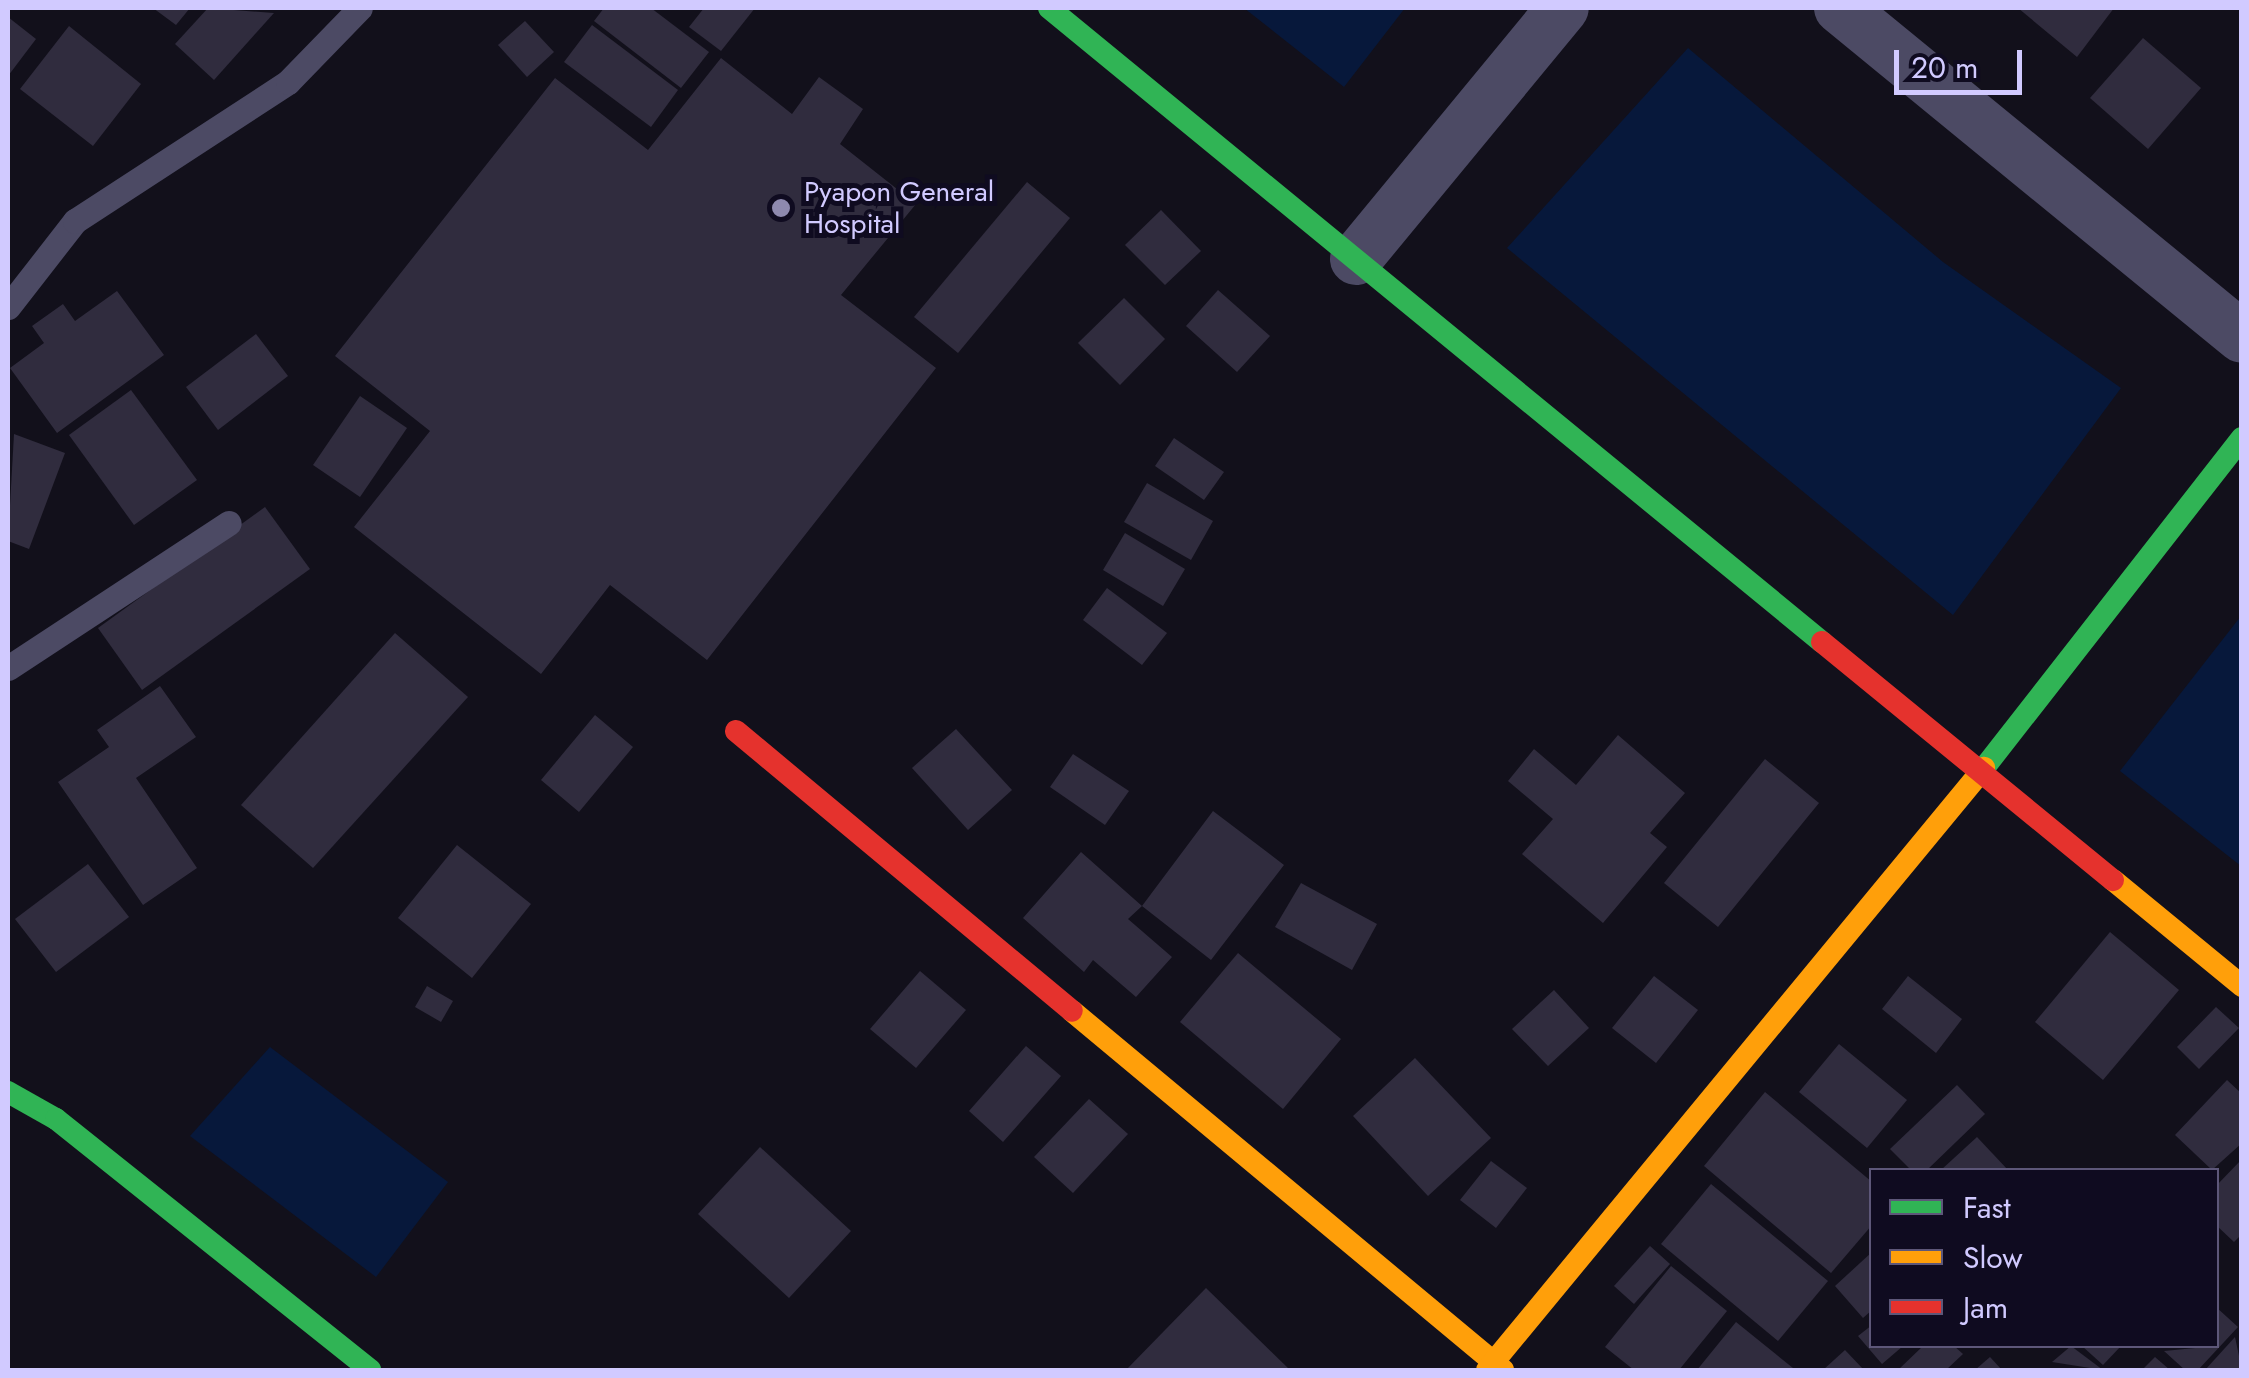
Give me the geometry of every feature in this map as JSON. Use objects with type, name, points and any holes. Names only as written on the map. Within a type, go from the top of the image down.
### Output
[{"type":"street","points":[[1048,8],[2242,986]]},
{"type":"street","points":[[1356,259],[1562,8]]},
{"type":"street","points":[[1840,8],[2242,337]]},
{"type":"street","points":[[736,731],[1495,1368],[1980,772],[2242,438]]},
{"type":"street","points":[[8,1092],[56,1119],[370,1370]]},
{"type":"lane","points":[[8,306],[75,221],[288,82],[360,8]]},
{"type":"lane","points":[[8,668],[228,523]]},
{"type":"water","points":[[1244,8],[1405,8],[1344,87]]},
{"type":"water","points":[[1688,48],[1943,262],[2121,388],[1953,615],[1507,248]]},
{"type":"water","points":[[2241,616],[2241,866],[2120,771]]},
{"type":"water","points":[[270,1047],[448,1182],[376,1277],[190,1136]]},
{"type":"building","points":[[153,8],[190,8],[176,25]]},
{"type":"building","points":[[208,8],[274,13],[214,80],[175,44]]},
{"type":"building","points":[[604,8],[651,8],[709,52],[681,88],[594,21]]},
{"type":"building","points":[[704,8],[755,8],[721,51],[689,27]]},
{"type":"building","points":[[2018,8],[2114,8],[2077,57]]},
{"type":"building","points":[[8,17],[36,39],[8,76]]},
{"type":"building","points":[[525,21],[554,52],[527,77],[498,45]]},
{"type":"building","points":[[592,25],[678,90],[651,127],[564,62]]},
{"type":"building","points":[[69,26],[141,84],[93,146],[20,89]]},
{"type":"building","points":[[2143,38],[2201,88],[2148,149],[2090,98]]},
{"type":"building","points":[[721,58],[792,114],[819,77],[863,109],[840,144],[916,204],[841,295],[936,368],[707,660],[610,585],[541,674],[354,527],[430,431],[335,356],[555,78],[648,150]]},
{"type":"building","points":[[1027,182],[1070,218],[958,353],[914,317]]},
{"type":"building","points":[[1161,210],[1201,251],[1165,285],[1125,245]]},
{"type":"building","points":[[1218,290],[1270,336],[1237,372],[1186,326]]},
{"type":"building","points":[[117,291],[164,355],[57,433],[10,368],[44,343],[32,326],[63,304],[75,321]]},
{"type":"building","points":[[1124,298],[1165,339],[1120,385],[1078,343]]},
{"type":"building","points":[[256,334],[288,376],[218,430],[186,387]]},
{"type":"building","points":[[131,390],[197,480],[134,525],[69,435]]},
{"type":"building","points":[[360,396],[407,428],[360,497],[313,465]]},
{"type":"building","points":[[14,434],[65,453],[29,549],[8,541]]},
{"type":"building","points":[[1174,438],[1224,472],[1204,500],[1155,466]]},
{"type":"building","points":[[1147,483],[1213,521],[1191,560],[1124,522]]},
{"type":"building","points":[[265,507],[310,569],[142,690],[98,628]]},
{"type":"building","points":[[1125,533],[1185,569],[1163,606],[1103,570]]},
{"type":"building","points":[[1107,588],[1167,633],[1142,665],[1083,620]]},
{"type":"building","points":[[395,633],[468,697],[313,868],[241,805]]},
{"type":"building","points":[[160,686],[196,737],[136,778],[197,868],[143,905],[58,782],[109,747],[97,730]]},
{"type":"building","points":[[595,715],[633,747],[579,812],[541,780]]},
{"type":"building","points":[[956,729],[1012,790],[968,830],[912,768]]},
{"type":"building","points":[[1618,735],[1685,793],[1650,833],[1667,847],[1603,923],[1522,854],[1553,819],[1508,781],[1534,749],[1576,785]]},
{"type":"building","points":[[1073,754],[1129,791],[1105,825],[1050,787]]},
{"type":"building","points":[[1765,759],[1819,803],[1718,927],[1664,883]]},
{"type":"building","points":[[1213,811],[1284,865],[1211,960],[1142,906]]},
{"type":"building","points":[[457,845],[531,904],[472,978],[398,918]]},
{"type":"building","points":[[1081,852],[1142,906],[1128,919],[1172,957],[1136,997],[1093,960],[1084,972],[1023,918]]},
{"type":"building","points":[[88,864],[129,917],[56,972],[15,919]]},
{"type":"building","points":[[1301,883],[1377,924],[1352,970],[1275,927]]},
{"type":"building","points":[[2110,932],[2179,990],[2103,1080],[2035,1022]]},
{"type":"building","points":[[1238,953],[1341,1039],[1283,1109],[1180,1022]]},
{"type":"building","points":[[920,971],[966,1010],[916,1068],[870,1029]]},
{"type":"building","points":[[1654,976],[1698,1010],[1656,1063],[1612,1028]]},
{"type":"building","points":[[1908,976],[1962,1019],[1936,1053],[1882,1009]]},
{"type":"building","points":[[427,986],[453,1001],[441,1022],[415,1007]]},
{"type":"building","points":[[1554,990],[1589,1028],[1548,1066],[1512,1029]]},
{"type":"building","points":[[2216,1007],[2239,1028],[2199,1069],[2177,1047]]},
{"type":"building","points":[[1839,1044],[1907,1100],[1867,1148],[1799,1092]]},
{"type":"building","points":[[1026,1046],[1061,1076],[1003,1142],[969,1111]]},
{"type":"building","points":[[1415,1058],[1491,1138],[1428,1196],[1353,1116]]},
{"type":"building","points":[[2227,1080],[2242,1094],[2242,1143],[2214,1168],[2175,1135]]},
{"type":"building","points":[[1957,1085],[1985,1114],[1929,1168],[1909,1168],[1890,1149]]},
{"type":"building","points":[[1765,1092],[1869,1179],[1869,1229],[1831,1273],[1704,1166]]},
{"type":"building","points":[[1089,1099],[1128,1134],[1073,1193],[1034,1157]]},
{"type":"building","points":[[1977,1137],[2006,1168],[1943,1168]]},
{"type":"building","points":[[760,1147],[851,1231],[789,1298],[698,1214]]},
{"type":"building","points":[[2242,1159],[2242,1234],[2234,1242],[2219,1228],[2219,1183]]},
{"type":"building","points":[[1491,1161],[1527,1188],[1496,1228],[1460,1200]]},
{"type":"building","points":[[1711,1184],[1828,1281],[1778,1341],[1661,1244]]},
{"type":"building","points":[[1650,1246],[1670,1264],[1634,1304],[1614,1286]]},
{"type":"building","points":[[1869,1255],[1869,1313],[1863,1318],[1835,1286]]},
{"type":"building","points":[[1671,1266],[1727,1311],[1679,1370],[1634,1370],[1605,1347]]},
{"type":"building","points":[[1206,1288],[1290,1370],[1126,1370]]},
{"type":"building","points":[[2219,1310],[2238,1327],[2219,1347]]},
{"type":"building","points":[[1736,1322],[1793,1368],[1697,1370]]},
{"type":"building","points":[[1869,1327],[1869,1348],[1901,1348],[1882,1364],[1858,1336]]},
{"type":"building","points":[[2235,1337],[2242,1370],[2205,1370]]},
{"type":"building","points":[[1921,1348],[1956,1348],[1963,1354],[1946,1370],[1898,1370]]},
{"type":"building","points":[[2074,1348],[2103,1370],[2052,1362]]},
{"type":"building","points":[[2084,1348],[2119,1348],[2103,1365]]},
{"type":"building","points":[[2218,1348],[2198,1370],[2185,1370],[2164,1351]]},
{"type":"building","points":[[1845,1350],[1864,1370],[1823,1370]]},
{"type":"building","points":[[1990,1357],[2002,1370],[1975,1370]]},
{"type":"building","points":[[2155,1357],[2170,1370],[2142,1370]]},
{"type":"traffic: fast","points":[[1049,8],[1822,642]]},
{"type":"traffic: fast","points":[[1984,768],[2242,438]]},
{"type":"traffic: fast","points":[[8,1092],[56,1119],[370,1370]]},
{"type":"traffic: slow","points":[[1487,1370],[1984,768]]},
{"type":"traffic: slow","points":[[2113,880],[2242,986]]},
{"type":"traffic: slow","points":[[1072,1011],[1503,1370]]},
{"type":"traffic: jam","points":[[1822,642],[2113,880]]},
{"type":"traffic: jam","points":[[736,731],[1072,1011]]},
{"type":"place","name":"Pyapon General Hospital","points":[[781,208]]}]
